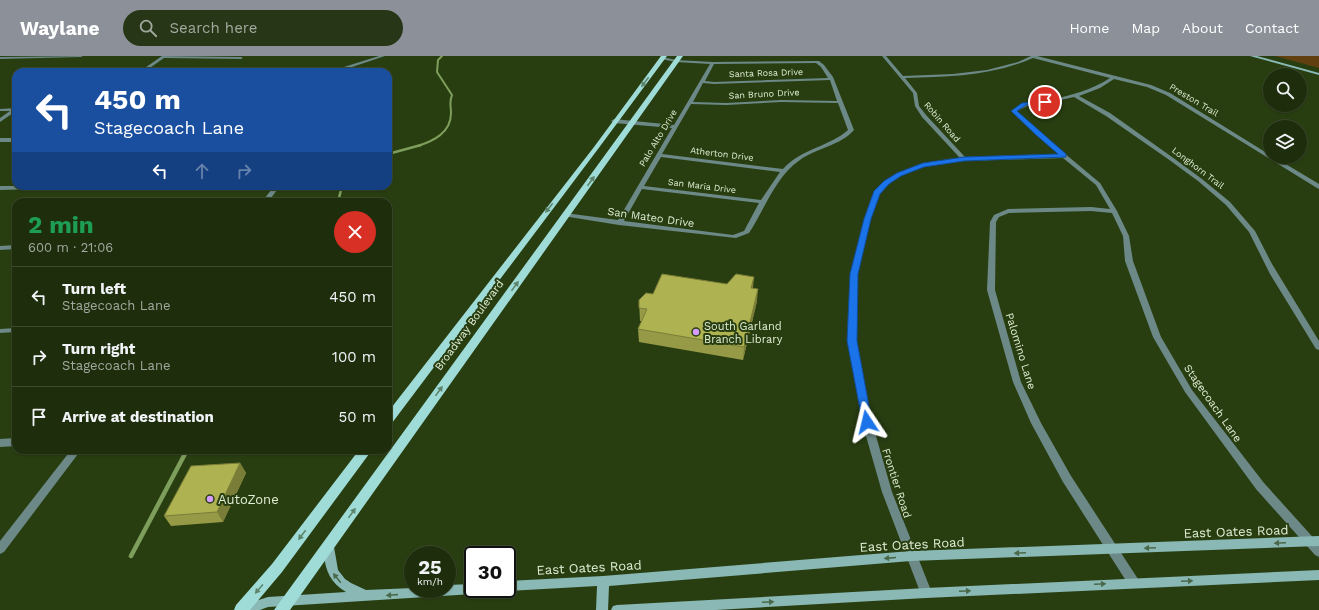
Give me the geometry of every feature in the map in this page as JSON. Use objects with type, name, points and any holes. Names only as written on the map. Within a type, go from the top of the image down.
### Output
[{"type":"main road","points":[[1252,56],[1319,74]]},
{"type":"main road","points":[[1269,56],[1319,70]]},
{"type":"main road","name":"Broadway Boulevard","points":[[392,415],[596,148],[614,121],[663,57]]},
{"type":"main road","name":"Broadway Boulevard","points":[[285,605],[678,59]]},
{"type":"main road","points":[[242,610],[277,568],[363,454]]},
{"type":"main road","name":"East Oates Road","points":[[516,586],[603,581],[911,556],[1112,550],[1314,541]]},
{"type":"main road","points":[[329,544],[330,568],[333,575],[342,584],[366,596]]},
{"type":"main road","points":[[617,610],[926,593],[1319,575]]},
{"type":"main road","points":[[602,610],[603,581]]},
{"type":"main road","points":[[242,610],[268,602],[285,605],[366,596],[464,590]]},
{"type":"street","points":[[0,58],[5,56]]},
{"type":"street","points":[[0,58],[81,56]]},
{"type":"street","points":[[346,68],[383,56]]},
{"type":"street","name":"Robin Road","points":[[884,56],[915,93],[917,106],[924,116],[964,159]]},
{"type":"street","points":[[902,78],[962,75],[998,69],[1034,56]]},
{"type":"street","name":"Preston Trail","points":[[1034,56],[1149,86],[1168,94],[1263,153]]},
{"type":"street","points":[[147,68],[164,57],[241,58]]},
{"type":"street","points":[[663,57],[713,63],[817,62],[822,65],[836,87],[842,111],[850,122],[850,130],[847,135],[816,148],[798,159],[783,171],[763,202]]},
{"type":"street","name":"Palo Alto Drive","points":[[619,223],[713,63]]},
{"type":"street","name":"Stagecoach Lane","points":[[1114,77],[1105,84],[1074,95],[1045,102],[1024,104],[1014,111],[1037,133],[1098,184],[1114,211],[1126,236],[1129,261],[1156,337],[1190,392],[1260,486],[1314,541],[1319,552]]},
{"type":"street","name":"Santa Rosa Drive","points":[[703,82],[714,83],[830,78]]},
{"type":"street","name":"Longhorn Trail","points":[[1074,95],[1090,102],[1145,140],[1215,191],[1226,202],[1252,232],[1296,313],[1319,347]]},
{"type":"street","name":"San Bruno Drive","points":[[690,103],[726,104],[781,101],[839,102]]},
{"type":"street","points":[[0,110],[12,109]]},
{"type":"street","points":[[0,120],[12,112]]},
{"type":"street","points":[[614,121],[675,127]]},
{"type":"street","points":[[0,140],[12,140]]},
{"type":"street","name":"Atherton Drive","points":[[659,155],[783,171]]},
{"type":"street","name":"Frontier Road","points":[[926,593],[887,492],[867,422],[852,341],[854,274],[867,219],[876,193],[887,182],[899,174],[923,165],[964,159],[1064,156]]},
{"type":"street","name":"Preston Trail","points":[[1281,164],[1319,187]]},
{"type":"street","name":"San Maria Drive","points":[[639,187],[763,202]]},
{"type":"street","points":[[0,188],[12,188]]},
{"type":"street","name":"San Mateo Drive","points":[[566,215],[734,237],[747,232],[763,202]]},
{"type":"street","name":"Palomino Lane","points":[[1114,211],[1091,208],[1030,210],[1008,211],[996,216],[993,222],[991,290],[1017,382],[1036,423],[1067,479],[1134,583]]},
{"type":"street","points":[[0,248],[12,247]]},
{"type":"street","points":[[0,331],[12,330]]},
{"type":"street","points":[[0,443],[12,442]]},
{"type":"street","points":[[0,549],[73,454]]},
{"type":"shaded area","points":[[1275,56],[1319,56],[1319,68]]},
{"type":"building","name":"South Garland Branch Library","points":[[662,274],[727,284],[736,274],[754,277],[751,288],[758,289],[744,347],[638,329],[647,309],[639,308],[639,300],[646,293],[653,294]]},
{"type":"building","points":[[240,463],[217,512],[164,516],[191,466]]},
{"type":"waterway","points":[[420,145],[435,139],[445,131],[450,120],[450,102],[452,95],[437,72],[438,60],[442,56]]},
{"type":"waterway","points":[[392,153],[420,145]]},
{"type":"waterway","points":[[339,198],[341,190]]},
{"type":"waterway","points":[[131,556],[185,454]]},
{"type":"place","name":"South Garland Branch Library","points":[[696,332]]},
{"type":"place","name":"AutoZone","points":[[210,499]]},
{"type":"route","points":[[867,422],[852,341],[854,274],[867,219],[876,193],[887,182],[899,174],[923,165],[964,159],[1064,156],[1014,111],[1024,104],[1045,102]]}]
